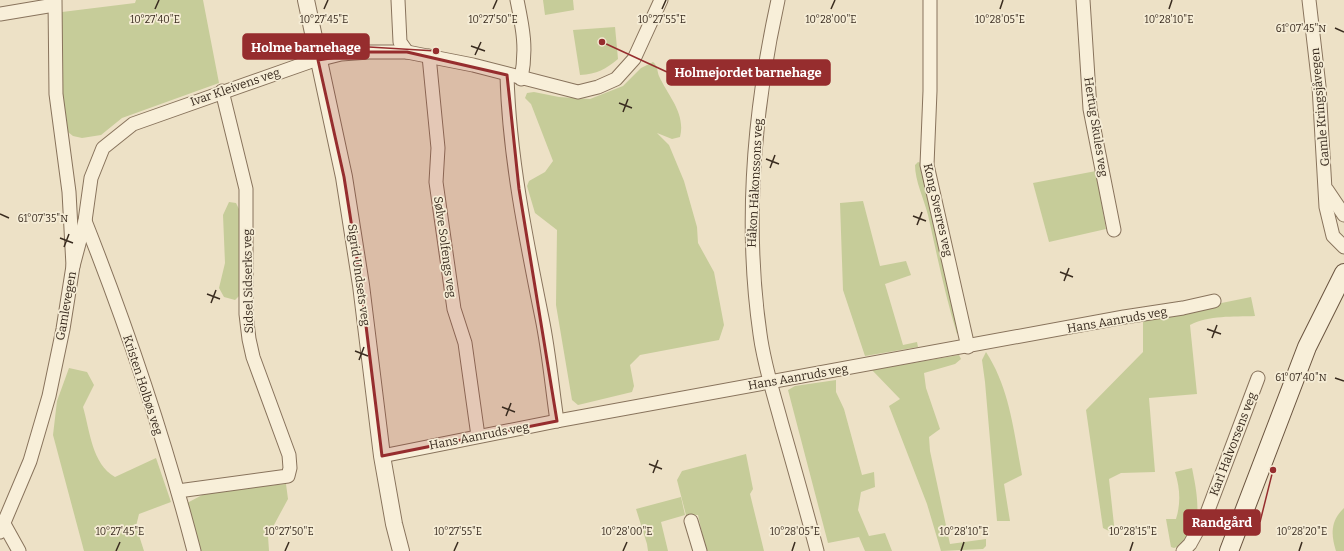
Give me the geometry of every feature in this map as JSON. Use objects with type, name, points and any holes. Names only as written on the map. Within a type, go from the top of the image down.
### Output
[{"type":"main road","points":[[1229,551],[1307,347],[1344,273]]},
{"type":"street","name":"Sigrid Undsets veg","points":[[306,0],[344,177],[361,285],[382,456],[394,524],[402,551]]},
{"type":"street","points":[[398,0],[400,42],[407,52]]},
{"type":"street","points":[[517,0],[523,28],[525,51],[521,78]]},
{"type":"street","name":"Ivar Kleivens veg","points":[[74,266],[85,221],[91,178],[103,148],[133,124],[222,91],[341,54],[407,52],[473,65],[507,75],[578,92],[598,87],[616,79],[637,54],[661,0]]},
{"type":"street","name":"Håkon Håkonssons veg","points":[[778,0],[770,38],[758,116],[751,236],[753,276],[760,336],[770,381],[817,551]]},
{"type":"street","name":"Kong Sverres veg","points":[[930,0],[930,91],[926,164],[968,346]]},
{"type":"street","name":"Hertug Skules veg","points":[[1083,0],[1090,109],[1114,230]]},
{"type":"street","name":"Gamle Kringsjåvegen","points":[[1309,0],[1319,86],[1327,190],[1326,207],[1333,236],[1344,247]]},
{"type":"street","points":[[0,14],[54,2]]},
{"type":"street","name":"Gamlevegen","points":[[2,528],[30,461],[49,396],[74,266],[69,192],[56,94],[54,2]]},
{"type":"street","name":"Sølve Solfengs veg","points":[[429,56],[438,148],[436,182],[454,309],[465,344],[478,436]]},
{"type":"street","points":[[507,75],[508,103],[519,189],[542,319],[557,421]]},
{"type":"street","name":"Sidsel Sidserks veg","points":[[178,491],[288,476],[290,468],[289,455],[253,357],[249,339],[246,314],[246,189],[222,91]]},
{"type":"street","name":"Gamle Kringsjåvegen","points":[[1327,190],[1344,215]]},
{"type":"street","name":"Kristen Holbøs veg","points":[[85,221],[108,279],[178,491],[194,551]]},
{"type":"street","name":"Hans Aanruds veg","points":[[382,456],[478,436],[770,381],[1124,317],[1183,308],[1214,301]]},
{"type":"street","name":"Karl Halvorsens veg","points":[[1182,551],[1190,544],[1207,513],[1258,378]]},
{"type":"street","points":[[691,522],[700,551]]},
{"type":"street","points":[[2,528],[19,551]]},
{"type":"highlighted area","points":[[369,52],[407,52],[507,75],[519,189],[557,421],[382,456],[361,285],[344,177],[318,60]]},
{"type":"green space","points":[[136,0],[203,0],[219,83],[122,118],[101,135],[82,138],[73,136],[63,128],[60,39],[62,12],[135,3]]},
{"type":"green space","points":[[543,0],[573,0],[574,10],[545,15]]},
{"type":"green space","points":[[615,27],[618,59],[601,70],[580,75],[573,30]]},
{"type":"green space","points":[[653,62],[656,65],[659,76],[675,105],[681,120],[680,137],[672,139],[657,133],[669,145],[684,181],[697,227],[698,243],[714,272],[724,325],[719,340],[640,355],[630,365],[634,386],[632,392],[578,405],[572,400],[556,305],[557,230],[535,213],[527,186],[529,181],[545,172],[553,161],[531,104],[525,98],[527,93],[534,92],[559,97],[590,99],[623,86],[641,68]]},
{"type":"green space","points":[[918,162],[921,163],[960,329],[957,334],[945,290],[928,215],[916,177],[915,165]]},
{"type":"green space","points":[[1096,171],[1106,229],[1049,242],[1033,183]]},
{"type":"green space","points":[[863,201],[880,266],[906,261],[911,275],[885,284],[903,345],[917,342],[918,347],[865,356],[843,290],[840,203]]},
{"type":"green space","points":[[229,202],[236,203],[242,215],[242,293],[235,300],[224,297],[219,288],[225,263],[223,215]]},
{"type":"green space","points":[[1251,297],[1255,316],[1213,318],[1190,325],[1197,394],[1149,398],[1155,472],[1121,473],[1109,479],[1115,534],[1103,528],[1086,410],[1143,352],[1143,319]]},
{"type":"green space","points":[[986,352],[1001,381],[1006,396],[1022,475],[1004,484],[1010,521],[997,521],[982,360]]},
{"type":"green space","points":[[959,355],[961,359],[955,364],[924,373],[926,388],[940,429],[929,437],[930,451],[950,544],[986,539],[986,546],[983,549],[941,551],[927,504],[889,406],[900,399],[872,370]]},
{"type":"green space","points":[[69,368],[87,372],[94,385],[83,407],[93,446],[101,464],[107,471],[115,477],[156,458],[171,502],[139,514],[136,526],[144,551],[84,551],[53,435],[57,401]]},
{"type":"green space","points":[[836,380],[836,392],[844,409],[862,475],[874,472],[875,487],[861,492],[858,510],[869,536],[885,533],[892,551],[865,551],[859,537],[828,543],[788,390],[795,386]]},
{"type":"green space","points":[[746,454],[753,489],[750,494],[764,551],[706,551],[698,515],[686,515],[677,480],[682,471]]},
{"type":"green space","points":[[1192,468],[1197,501],[1196,524],[1191,534],[1184,542],[1174,548],[1171,547],[1166,519],[1176,519],[1178,513],[1179,496],[1175,472]]},
{"type":"green space","points":[[286,484],[288,499],[268,536],[269,551],[200,551],[187,503],[208,492]]},
{"type":"green space","points":[[681,497],[685,515],[661,522],[668,551],[648,551],[636,509]]},
{"type":"green space","points":[[1344,508],[1344,551],[1336,551],[1333,539],[1333,528],[1336,518]]},
{"type":"place","name":"Holmejordet barnehage","points":[[602,42]]},
{"type":"place","name":"Holme barnehage","points":[[436,51]]},
{"type":"place","name":"Randgård","points":[[1273,470]]}]
